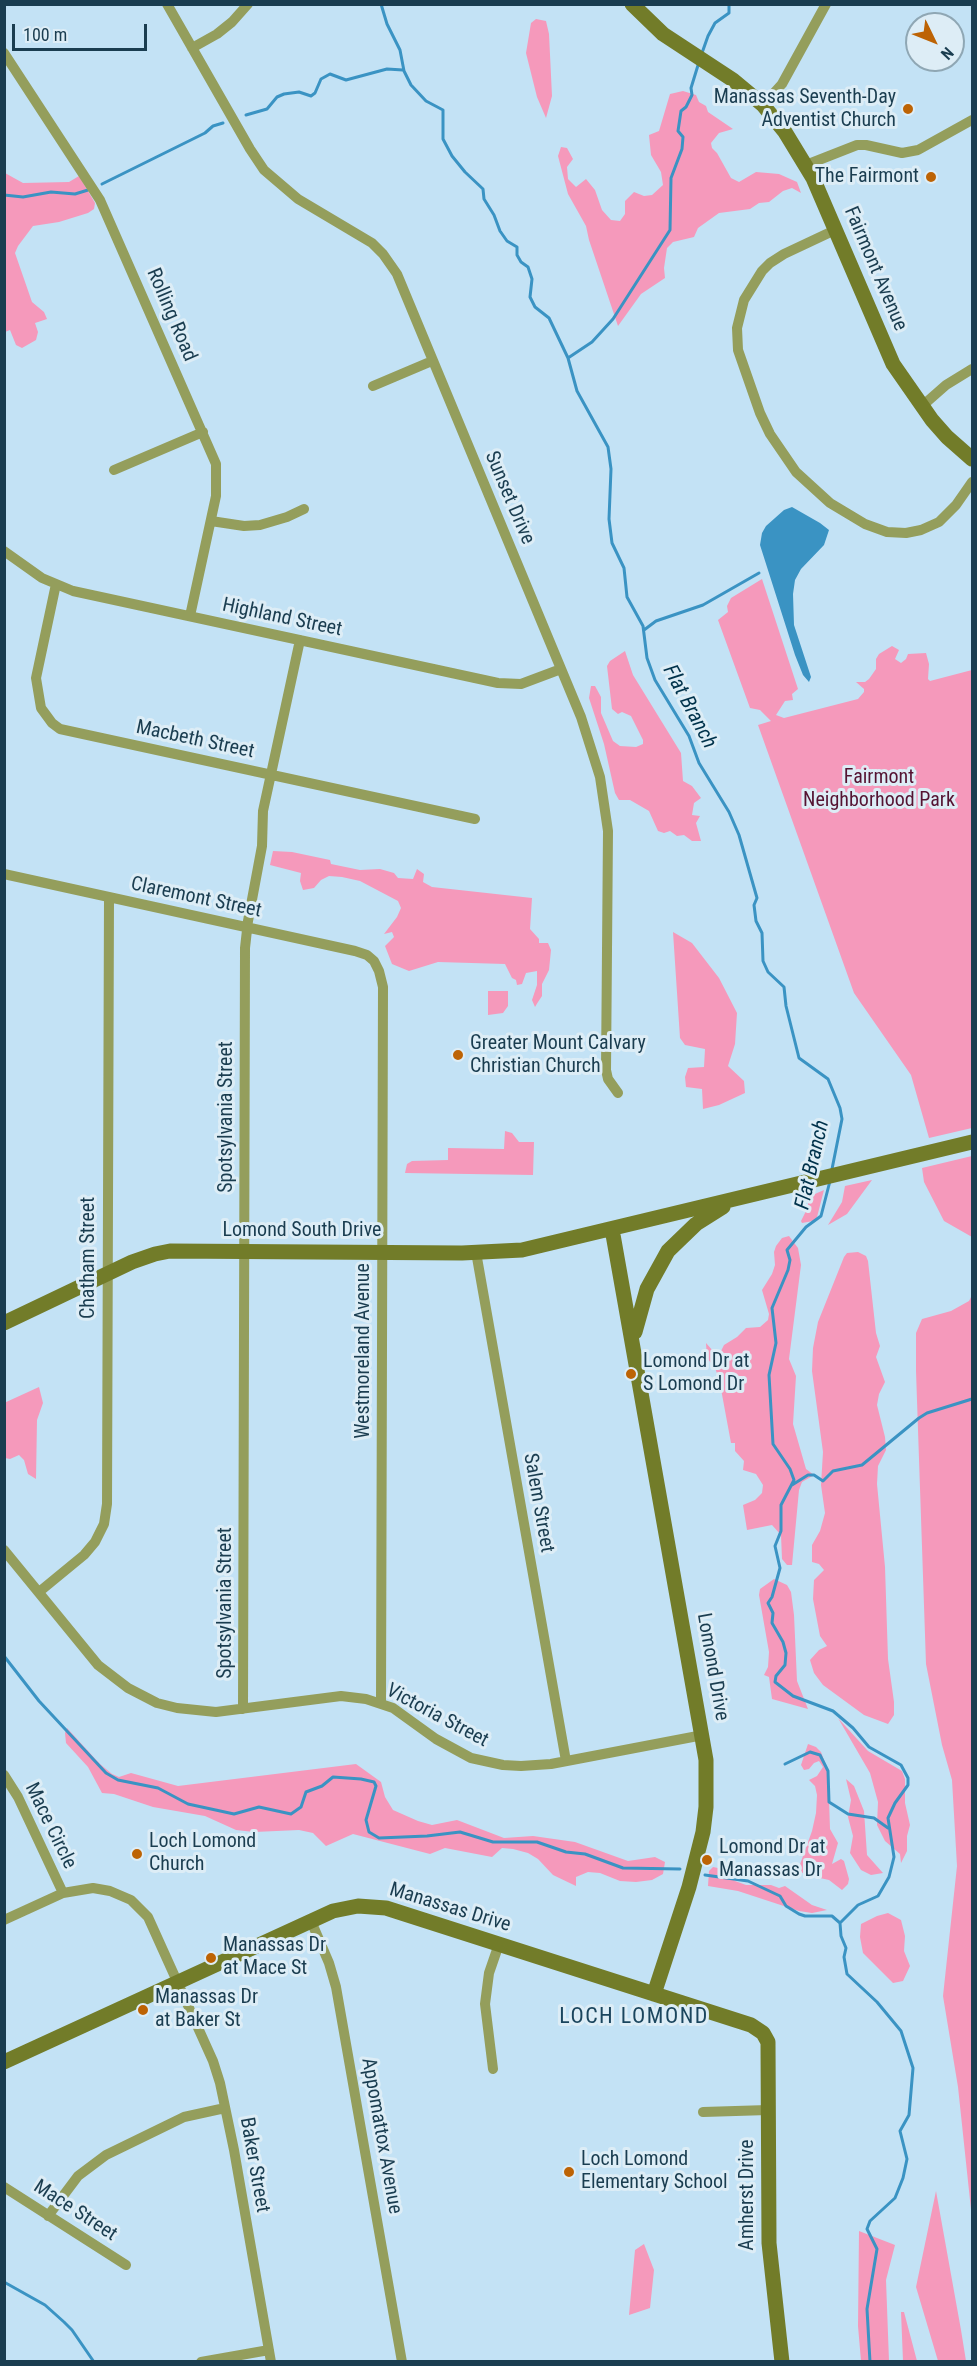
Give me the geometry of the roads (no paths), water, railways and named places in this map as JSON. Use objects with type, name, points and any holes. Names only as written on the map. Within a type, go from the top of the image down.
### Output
[{"type":"main road","name":"Fairmont Avenue","points":[[632,4],[652,25],[725,73],[763,105],[785,132],[806,165],[893,364],[921,406],[946,437],[972,459]]},
{"type":"main road","name":"Lomond Drive","points":[[654,1994],[689,1887],[703,1832],[707,1786],[703,1735],[612,1229],[972,1142]]},
{"type":"main road","name":"Lomond Drive","points":[[634,1344],[639,1313],[647,1289],[668,1251],[696,1224],[744,1197]]},
{"type":"main road","name":"Lomond South Drive","points":[[4,1323],[107,1274],[155,1254],[170,1251],[476,1252],[528,1249],[612,1229]]},
{"type":"main road","name":"Manassas Drive","points":[[4,2062],[311,1921],[346,1908],[372,1906],[386,1908],[499,1944],[760,2030]]},
{"type":"main road","name":"Amherst Drive","points":[[760,2030],[768,2042],[769,2253],[782,2361]]},
{"type":"street","name":"Sunset Drive","points":[[167,4],[250,149],[272,179],[298,200],[360,235],[383,254],[397,274],[561,669],[590,744],[603,795],[609,859],[606,1070],[608,1079],[618,1093]]},
{"type":"street","points":[[192,48],[217,34],[248,4]]},
{"type":"street","points":[[763,105],[786,78],[826,4]]},
{"type":"street","name":"Rolling Road","points":[[4,53],[100,200],[202,432],[217,473],[216,496],[190,616]]},
{"type":"street","points":[[806,165],[857,145],[902,153],[918,150],[972,120]]},
{"type":"street","points":[[835,230],[770,263],[762,271],[744,300],[737,328],[738,350],[756,404],[770,434],[796,472],[830,502],[865,524],[887,532],[906,533],[939,522],[952,511],[972,482]]},
{"type":"street","points":[[373,386],[432,361]]},
{"type":"street","points":[[921,406],[946,385],[972,369]]},
{"type":"street","points":[[114,470],[202,432]]},
{"type":"street","points":[[211,521],[244,526],[260,525],[287,518],[304,509]]},
{"type":"street","name":"Highland Street","points":[[4,551],[33,573],[74,591],[300,640],[509,684],[530,681],[561,669]]},
{"type":"street","name":"Macbeth Street","points":[[56,584],[36,678],[39,703],[52,723],[69,732],[475,819]]},
{"type":"street","name":"Spotsylvania Street","points":[[243,1709],[247,927],[262,846],[263,811],[300,640]]},
{"type":"street","name":"Claremont Street","points":[[4,874],[355,951],[367,955],[376,965]]},
{"type":"street","name":"Chatham Street","points":[[39,1592],[90,1549],[99,1536],[106,1514],[109,897]]},
{"type":"street","name":"Westmoreland Avenue","points":[[376,965],[383,987],[381,1703]]},
{"type":"street","name":"Salem Street","points":[[476,1252],[566,1761]]},
{"type":"street","name":"Victoria Street","points":[[4,1550],[93,1659],[128,1688],[157,1702],[177,1708],[216,1712],[341,1696],[381,1703],[409,1718],[442,1743],[471,1758],[503,1765],[521,1766],[566,1761],[703,1735]]},
{"type":"street","name":"Mace Circle","points":[[4,1775],[18,1797],[63,1893]]},
{"type":"street","points":[[4,1920],[63,1893],[82,1889],[100,1889],[123,1896],[136,1904],[147,1917],[178,1982]]},
{"type":"street","name":"Appomattox Avenue","points":[[311,1921],[329,1963],[336,1987],[402,2361]]},
{"type":"street","points":[[493,2069],[485,2004],[489,1973],[499,1944]]},
{"type":"street","name":"Baker Street","points":[[178,1982],[213,2061],[225,2108],[270,2356]]},
{"type":"street","points":[[48,2216],[78,2176],[106,2154],[184,2117],[225,2108]]},
{"type":"street","points":[[703,2112],[768,2110]]},
{"type":"street","name":"Mace Street","points":[[4,2187],[126,2265]]},
{"type":"street","points":[[201,2361],[270,2356]]},
{"type":"water","points":[[792,507],[829,530],[824,545],[801,569],[795,580],[793,594],[794,625],[811,677],[809,682],[803,675],[795,655],[760,545],[766,526],[784,510]]},
{"type":"waterway","name":"Flat Branch","points":[[381,4],[387,24],[400,50],[404,71],[411,85],[426,101],[443,110],[443,139],[452,156],[483,189],[484,199],[500,231],[507,241],[517,247],[517,255],[528,267],[532,279],[530,297],[535,307],[549,318],[568,358],[577,391],[608,447],[611,469],[609,519],[612,543],[624,568],[627,597],[643,626],[647,658],[655,680],[689,736],[699,763],[729,812],[739,835],[757,898],[754,905],[756,921],[762,933],[763,961],[768,972],[784,987],[786,1006],[799,1058],[828,1079],[840,1108],[842,1119],[832,1169]]},
{"type":"waterway","points":[[702,53],[715,23],[729,13],[729,4]]},
{"type":"waterway","points":[[568,358],[592,342],[613,319],[670,230],[671,178],[682,149],[683,137],[678,131],[681,111],[686,107],[692,95],[691,88],[699,62]]},
{"type":"waterway","points":[[246,115],[267,109],[277,97],[284,94],[299,92],[311,96],[315,93],[321,79],[330,74],[346,80],[387,69],[403,70]]},
{"type":"waterway","points":[[102,184],[205,133],[213,126],[223,123]]},
{"type":"waterway","points":[[4,195],[23,197],[51,192],[75,194],[88,190]]},
{"type":"waterway","points":[[644,630],[656,621],[703,605],[759,573]]},
{"type":"waterway","name":"Flat Branch","points":[[830,1181],[821,1216],[806,1227],[787,1250],[790,1260],[788,1270],[772,1308],[776,1343],[769,1375],[773,1444],[790,1469],[794,1480],[781,1505],[781,1531],[775,1546],[780,1568],[772,1597],[768,1603],[773,1613],[772,1623],[783,1642],[786,1653],[785,1665],[776,1676],[775,1682],[793,1696],[833,1711],[853,1728],[869,1747],[901,1765],[908,1778],[908,1785],[888,1818],[894,1857],[889,1877],[878,1896],[858,1905],[840,1923],[841,1936],[846,1948],[844,1957],[847,1974],[877,2002],[901,2031],[913,2068],[909,2115],[900,2131],[907,2159],[903,2178],[895,2198],[870,2221],[867,2229],[877,2249],[867,2309],[870,2362]]},
{"type":"waterway","points":[[792,1485],[808,1475],[814,1475],[823,1481],[833,1471],[862,1465],[927,1413],[972,1399]]},
{"type":"waterway","points":[[4,1656],[39,1701],[106,1773],[118,1780],[158,1788],[188,1804],[234,1814],[259,1807],[291,1814],[301,1807],[306,1792],[322,1786],[333,1777],[361,1779],[374,1782],[376,1786],[366,1820],[369,1832],[379,1838],[460,1832],[493,1842],[537,1842],[566,1852],[585,1854],[623,1868],[680,1869]]},
{"type":"waterway","points":[[785,1764],[810,1752],[820,1755],[828,1771],[829,1802],[848,1814],[874,1818],[888,1828]]},
{"type":"waterway","points":[[705,1875],[748,1881],[780,1896],[786,1906],[799,1914],[832,1916],[840,1923]]},
{"type":"waterway","points":[[4,2282],[45,2305],[72,2330],[94,2362]]},
{"type":"place","name":"Manassas Seventh-Day Adventist Church","points":[[908,109]]},
{"type":"place","name":"The Fairmont","points":[[931,177]]},
{"type":"place","name":"Greater Mount Calvary Christian Church","points":[[458,1055]]},
{"type":"place","name":"Lomond Dr at S Lomond Dr","points":[[631,1374]]},
{"type":"place","name":"Loch Lomond Church","points":[[137,1854]]},
{"type":"place","name":"Lomond Dr at Manassas Dr","points":[[707,1860]]},
{"type":"place","name":"Manassas Dr at Mace St","points":[[211,1958]]},
{"type":"place","name":"Manassas Dr at Baker St","points":[[143,2010]]},
{"type":"place","name":"Loch Lomond Elementary School","points":[[569,2172]]},
{"type":"district","name":"LOCH LOMOND","points":[[634,2017]]},
{"type":"park label","name":"Fairmont Neighborhood Park","points":[[879,790]]}]
